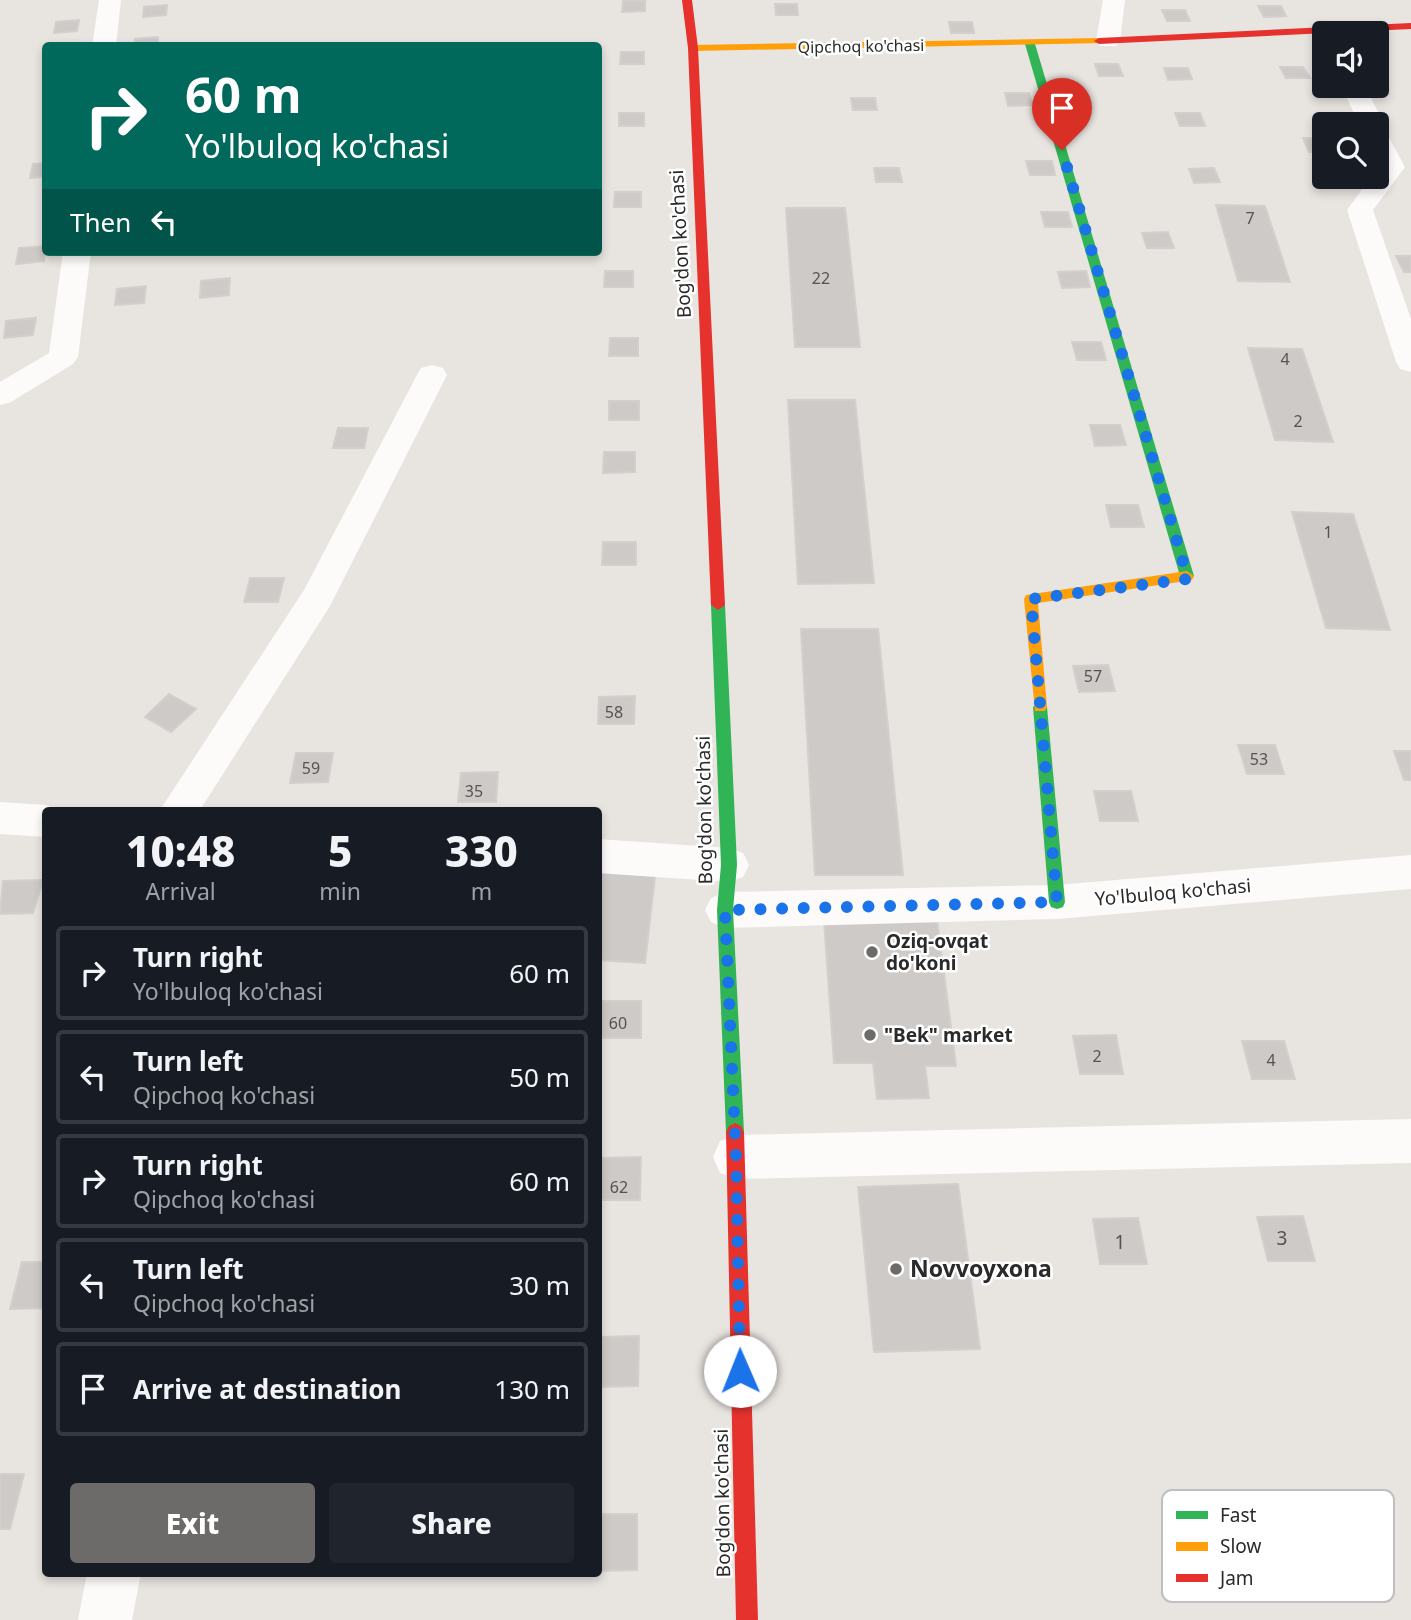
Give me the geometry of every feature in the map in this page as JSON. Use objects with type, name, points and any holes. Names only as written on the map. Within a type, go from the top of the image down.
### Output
[{"type":"street","points":[[105,42],[110,0]]},
{"type":"street","name":"Bog'don ko'chasi","points":[[687,0],[692,48],[729,865],[725,910],[736,1157],[747,1620]]},
{"type":"street","points":[[1108,41],[1114,0]]},
{"type":"street","name":"Qipchoq ko'chasi","points":[[1389,27],[1411,26]]},
{"type":"street","name":"Qipchoq ko'chasi","points":[[692,48],[1030,44],[1312,32]]},
{"type":"street","points":[[1030,44],[1188,579],[1031,599],[1057,902]]},
{"type":"street","points":[[1376,189],[1360,210],[1411,362]]},
{"type":"street","points":[[0,395],[63,357],[76,256]]},
{"type":"street","points":[[181,807],[318,597],[432,375]]},
{"type":"street","points":[[0,818],[42,821]]},
{"type":"street","points":[[602,856],[729,865]]},
{"type":"street","name":"Yo'lbuloq ko'chasi","points":[[725,910],[1057,902],[1411,872]]},
{"type":"street","points":[[736,1157],[1411,1141]]},
{"type":"street","points":[[105,1620],[113,1577]]},
{"type":"building","points":[[623,1],[645,1],[645,11],[622,12]]},
{"type":"building","points":[[775,4],[797,4],[798,15],[776,15]]},
{"type":"building","points":[[167,5],[166,15],[143,17],[144,7]]},
{"type":"building","points":[[1258,6],[1281,6],[1286,16],[1264,17]]},
{"type":"building","points":[[1162,10],[1185,10],[1190,21],[1167,21]]},
{"type":"building","points":[[79,20],[77,31],[54,33],[56,22]]},
{"type":"building","points":[[949,22],[972,22],[974,33],[951,33]]},
{"type":"building","points":[[158,37],[158,42],[135,42],[135,39]]},
{"type":"building","points":[[621,52],[644,52],[644,64],[620,64]]},
{"type":"building","points":[[1095,64],[1118,64],[1123,76],[1099,76]]},
{"type":"building","points":[[1280,67],[1303,67],[1310,78],[1286,78]]},
{"type":"building","points":[[1164,68],[1188,68],[1192,79],[1168,80]]},
{"type":"building","points":[[1005,93],[1029,93],[1033,105],[1008,106]]},
{"type":"building","points":[[851,98],[875,98],[877,110],[853,110]]},
{"type":"building","points":[[619,113],[644,113],[644,126],[619,126]]},
{"type":"building","points":[[1175,113],[1200,113],[1205,126],[1180,126]]},
{"type":"building","points":[[1303,138],[1312,138],[1312,152],[1309,152]]},
{"type":"building","points":[[1026,161],[1052,161],[1055,175],[1030,175]]},
{"type":"building","points":[[42,163],[42,176],[30,178],[33,164]]},
{"type":"building","points":[[874,168],[899,168],[902,182],[876,182]]},
{"type":"building","points":[[1214,168],[1220,182],[1194,183],[1189,169]]},
{"type":"building","points":[[615,192],[641,192],[641,207],[614,207]]},
{"type":"building","points":[[1216,205],[1265,206],[1290,282],[1238,281]]},
{"type":"building","points":[[786,208],[845,208],[860,347],[795,347]]},
{"type":"building","points":[[1041,212],[1068,212],[1072,227],[1045,227]]},
{"type":"building","points":[[1168,232],[1174,248],[1147,248],[1142,233]]},
{"type":"building","points":[[42,246],[44,261],[16,264],[19,248]]},
{"type":"building","points":[[1396,256],[1411,256],[1411,272],[1404,272]]},
{"type":"building","points":[[605,271],[633,271],[633,287],[604,287]]},
{"type":"building","points":[[1086,271],[1090,287],[1062,288],[1058,272]]},
{"type":"building","points":[[230,278],[229,295],[200,298],[201,281]]},
{"type":"building","points":[[146,286],[144,303],[115,305],[117,289]]},
{"type":"building","points":[[36,318],[33,335],[4,338],[6,321]]},
{"type":"building","points":[[610,338],[638,338],[638,356],[609,356]]},
{"type":"building","points":[[1072,342],[1101,342],[1106,360],[1077,360]]},
{"type":"building","points":[[1248,348],[1302,349],[1333,442],[1275,440]]},
{"type":"building","points":[[788,400],[855,400],[874,583],[798,584]]},
{"type":"building","points":[[609,401],[639,401],[639,420],[609,420]]},
{"type":"building","points":[[1090,425],[1120,425],[1126,445],[1095,446]]},
{"type":"building","points":[[338,428],[368,428],[364,448],[333,448]]},
{"type":"building","points":[[604,452],[635,452],[635,472],[603,473]]},
{"type":"building","points":[[1106,505],[1138,505],[1144,527],[1111,527]]},
{"type":"building","points":[[1292,512],[1353,514],[1390,630],[1326,628]]},
{"type":"building","points":[[603,542],[636,542],[636,565],[602,565]]},
{"type":"building","points":[[250,578],[284,578],[278,602],[244,602]]},
{"type":"building","points":[[801,629],[878,629],[903,875],[815,875]]},
{"type":"building","points":[[1108,665],[1115,691],[1079,692],[1073,666]]},
{"type":"building","points":[[169,694],[196,709],[171,732],[145,717]]},
{"type":"building","points":[[635,696],[634,724],[598,724],[599,697]]},
{"type":"building","points":[[1238,745],[1275,745],[1284,774],[1247,774]]},
{"type":"building","points":[[1394,751],[1411,751],[1411,780],[1404,780]]},
{"type":"building","points":[[296,753],[333,753],[328,782],[290,783]]},
{"type":"building","points":[[498,772],[496,802],[458,802],[461,773]]},
{"type":"building","points":[[1094,791],[1131,791],[1138,821],[1100,821]]},
{"type":"building","points":[[602,872],[655,876],[645,963],[602,960]]},
{"type":"building","points":[[42,880],[33,913],[0,914],[3,881]]},
{"type":"building","points":[[824,920],[937,920],[956,1066],[925,1066],[929,1098],[877,1099],[873,1063],[834,1063]]},
{"type":"building","points":[[602,1001],[641,1001],[641,1038],[602,1038]]},
{"type":"building","points":[[1116,1035],[1123,1074],[1080,1074],[1073,1036]]},
{"type":"building","points":[[1242,1041],[1284,1041],[1295,1079],[1252,1079]]},
{"type":"building","points":[[641,1157],[640,1200],[602,1200],[602,1158]]},
{"type":"building","points":[[958,1184],[980,1349],[874,1352],[858,1187]]},
{"type":"building","points":[[1303,1216],[1315,1261],[1268,1261],[1257,1217]]},
{"type":"building","points":[[1138,1218],[1147,1264],[1100,1264],[1093,1219]]},
{"type":"building","points":[[22,1262],[42,1262],[42,1308],[10,1309]]},
{"type":"building","points":[[639,1336],[638,1386],[602,1387],[602,1337]]},
{"type":"building","points":[[0,1474],[24,1474],[10,1529],[0,1529]]},
{"type":"building","points":[[602,1514],[637,1514],[637,1570],[602,1571]]},
{"type":"traffic: fast","points":[[1030,44],[1187,576]]},
{"type":"traffic: fast","points":[[718,605],[729,865],[725,910],[735,1132]]},
{"type":"traffic: fast","points":[[1040,707],[1057,902]]},
{"type":"traffic: slow","points":[[693,48],[1099,41]]},
{"type":"traffic: slow","points":[[1040,707],[1031,599],[1187,576]]},
{"type":"traffic: jam","points":[[687,0],[693,48],[718,605]]},
{"type":"traffic: jam","points":[[1099,41],[1411,26]]},
{"type":"traffic: jam","points":[[735,1132],[747,1620]]},
{"type":"place","name":"Oziq-ovqat do'koni","points":[[872,952]]},
{"type":"place","name":"\"Bek\" market","points":[[870,1035]]},
{"type":"place","name":"Novvoyxona","points":[[896,1269]]},
{"type":"route","points":[[740,1371],[736,1157],[725,910],[1057,902],[1031,599],[1188,579],[1062,150]]}]
